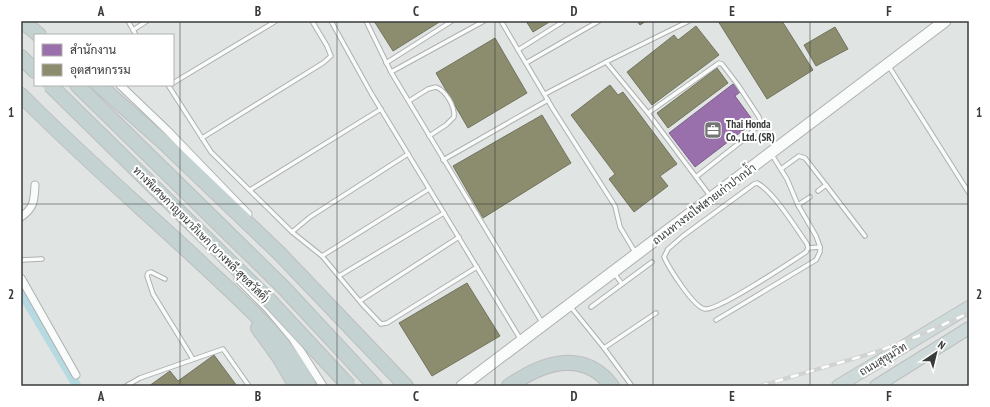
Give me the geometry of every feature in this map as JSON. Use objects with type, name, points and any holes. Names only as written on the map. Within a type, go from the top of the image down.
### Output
[{"type":"highway","points":[[22,21],[38,34]]},
{"type":"highway","points":[[21,31],[34,43]]},
{"type":"highway","points":[[21,57],[34,69]]},
{"type":"highway","name":"ทางพิเศษกาญจนาภิเษก (บางพลี-สุขสวัสดิ์)","points":[[51,86],[249,280],[349,386]]},
{"type":"highway","name":"ทางพิเศษกาญจนาภิเษก (บางพลี-สุขสวัสดิ์)","points":[[78,86],[283,287],[375,386]]},
{"type":"highway","points":[[100,86],[162,140],[274,247],[406,386]]},
{"type":"highway","points":[[21,95],[82,154],[254,312],[278,337],[292,356],[309,386]]},
{"type":"highway","points":[[212,274],[265,336],[296,386]]},
{"type":"highway","name":"ถนนสุขุมวิท","points":[[838,386],[967,311]]},
{"type":"highway","name":"ถนนสุขุมวิท","points":[[876,386],[969,328]]},
{"type":"highway","points":[[509,386],[532,371],[546,366],[570,362],[582,364],[592,368],[602,375],[612,386]]},
{"type":"main road","name":"ถนนทางรถไฟสายเก่าปากน้ำ","points":[[462,386],[945,21]]},
{"type":"street","points":[[62,86],[63,91],[89,123],[173,213],[268,309],[293,339],[323,386]]},
{"type":"street","points":[[121,86],[167,130],[413,386]]},
{"type":"street","points":[[21,217],[28,212],[34,202],[35,185]]},
{"type":"street","points":[[21,278],[76,375]]},
{"type":"lane","points":[[128,21],[135,34]]},
{"type":"lane","points":[[133,30],[147,21]]},
{"type":"lane","points":[[174,82],[276,21]]},
{"type":"lane","points":[[202,138],[323,63],[331,56],[327,46],[312,21]]},
{"type":"lane","points":[[331,21],[381,109],[522,341]]},
{"type":"lane","points":[[366,21],[391,72],[544,325]]},
{"type":"lane","points":[[386,63],[452,21]]},
{"type":"lane","points":[[391,72],[484,21]]},
{"type":"lane","points":[[501,21],[548,100],[615,206],[620,227],[632,249],[637,254]]},
{"type":"lane","points":[[518,50],[564,21]]},
{"type":"lane","points":[[526,63],[599,21]]},
{"type":"lane","points":[[545,94],[689,21]]},
{"type":"lane","points":[[606,62],[648,113],[712,198]]},
{"type":"lane","points":[[648,113],[718,63],[722,64],[738,85],[759,117],[759,125],[743,140],[696,177]]},
{"type":"lane","points":[[888,64],[969,193]]},
{"type":"lane","points":[[169,86],[211,152],[292,232],[322,256],[381,324],[387,323],[477,267]]},
{"type":"lane","points":[[409,101],[428,89],[436,87],[441,89],[449,100],[455,111],[454,117],[446,125],[429,136]]},
{"type":"lane","points":[[444,160],[548,100]]},
{"type":"lane","points":[[250,190],[381,109]]},
{"type":"lane","points":[[716,320],[816,260],[819,256],[820,247],[816,236],[771,153]]},
{"type":"lane","points":[[292,232],[310,217],[408,154]]},
{"type":"lane","points":[[781,169],[799,156],[805,158],[865,236]]},
{"type":"lane","points":[[757,183],[767,190],[788,217],[807,244],[808,248],[806,252],[731,299],[709,309],[701,308],[689,296],[664,257],[668,249],[683,236],[757,183]]},
{"type":"lane","points":[[818,191],[826,185]]},
{"type":"lane","points":[[322,256],[429,189]]},
{"type":"lane","points":[[798,205],[810,197]]},
{"type":"lane","points":[[339,276],[444,213]]},
{"type":"lane","points":[[360,300],[458,237]]},
{"type":"lane","points":[[808,248],[820,247]]},
{"type":"lane","points":[[21,260],[42,259]]},
{"type":"lane","points":[[591,307],[652,262]]},
{"type":"lane","points":[[165,279],[151,272],[148,273],[147,276],[153,294],[193,359]]},
{"type":"lane","points":[[613,272],[622,284]]},
{"type":"lane","points":[[569,305],[604,348],[632,386]]},
{"type":"lane","points":[[604,348],[656,313]]},
{"type":"lane","points":[[126,386],[140,378],[222,349],[249,386]]},
{"type":"building: สำนักงาน","points":[[733,84],[740,92],[735,96],[754,122],[695,167],[669,133]]},
{"type":"building: อุตสาหกรรม","points":[[374,21],[441,21],[393,51]]},
{"type":"building: อุตสาหกรรม","points":[[526,21],[551,21],[533,32]]},
{"type":"building: อุตสาหกรรม","points":[[637,21],[646,21],[640,25]]},
{"type":"building: อุตสาหกรรม","points":[[718,21],[782,21],[813,70],[767,99]]},
{"type":"building: อุตสาหกรรม","points":[[696,26],[719,55],[652,105],[627,72],[674,35],[678,40]]},
{"type":"building: อุตสาหกรรม","points":[[835,27],[848,49],[816,66],[804,45]]},
{"type":"building: อุตสาหกรรม","points":[[495,38],[527,93],[468,128],[436,73]]},
{"type":"building: อุตสาหกรรม","points":[[717,68],[728,83],[668,128],[657,113]]},
{"type":"building: อุตสาหกรรม","points":[[610,85],[618,95],[623,92],[677,164],[660,176],[668,186],[634,212],[609,179],[615,174],[571,115]]},
{"type":"building: อุตสาหกรรม","points":[[542,115],[571,163],[483,218],[453,166]]},
{"type":"building: อุตสาหกรรม","points":[[467,283],[500,336],[432,376],[399,323]]},
{"type":"building: อุตสาหกรรม","points":[[214,355],[237,386],[149,386],[170,371],[178,381]]},
{"type":"waterway","points":[[21,292],[77,386]]},
{"type":"railway","points":[[760,386],[873,353],[918,336],[969,313]]},
{"type":"place","name":"Thai Honda Co., Ltd. (SR)","points":[[713,130]]}]
